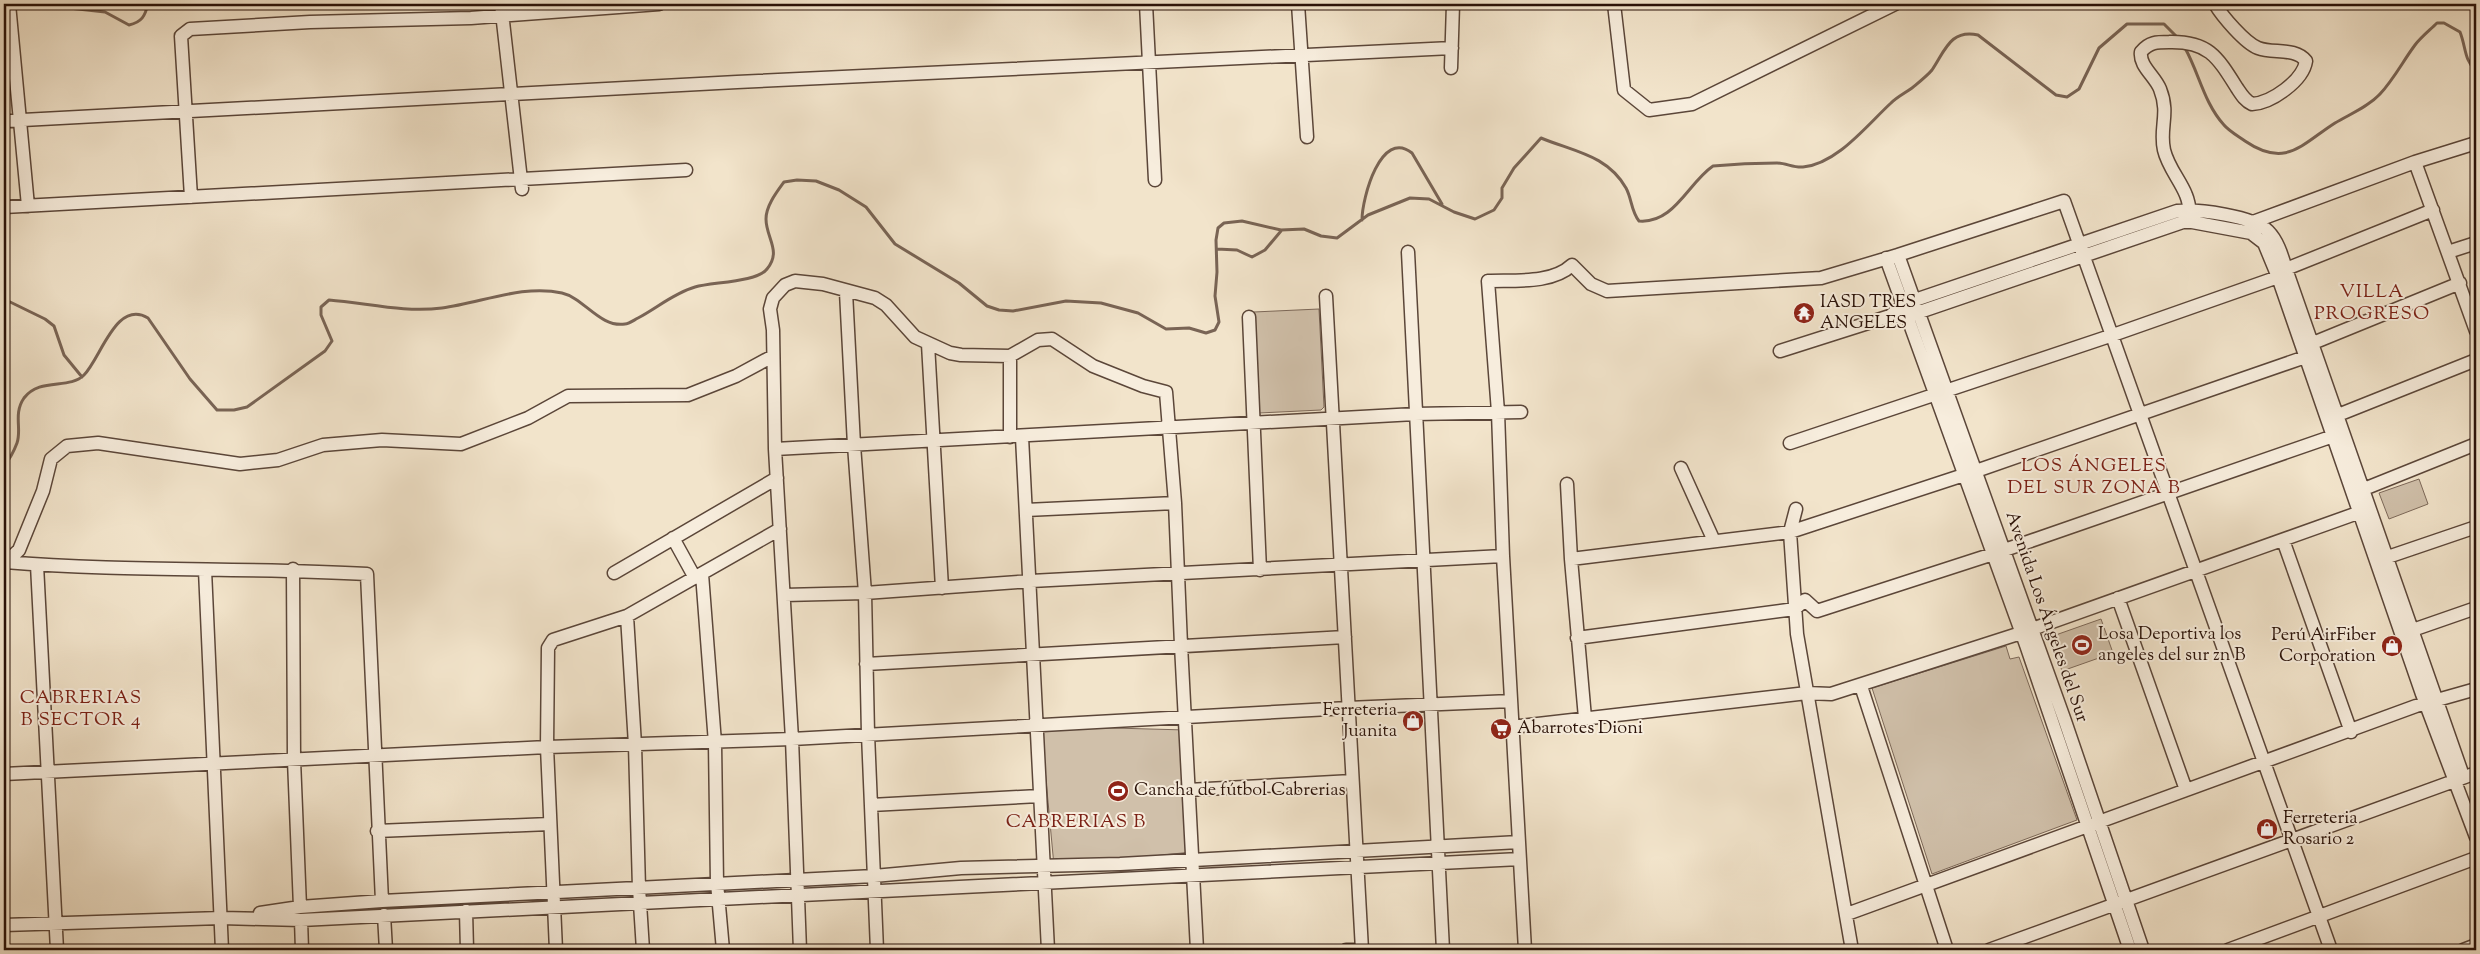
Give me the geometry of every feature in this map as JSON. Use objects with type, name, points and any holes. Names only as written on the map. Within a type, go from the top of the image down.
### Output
[{"type":"street","points":[[8,4],[8,39],[28,206]]},
{"type":"street","points":[[191,197],[181,36],[190,29],[502,10],[659,4]]},
{"type":"street","points":[[1146,4],[1156,180]]},
{"type":"street","points":[[1298,4],[1307,137]]},
{"type":"street","points":[[1451,68],[1453,4]]},
{"type":"street","points":[[1614,4],[1624,90],[1649,110],[1692,104],[1895,4]]},
{"type":"street","points":[[2191,216],[2186,196],[2167,161],[2163,148],[2166,113],[2164,100],[2158,84],[2140,57],[2145,47],[2159,42],[2182,41],[2199,44],[2218,61],[2243,97],[2252,104],[2266,100],[2282,90],[2297,77],[2305,67],[2306,61],[2302,56],[2258,48],[2249,43],[2215,4]]},
{"type":"street","points":[[502,10],[521,184]]},
{"type":"street","points":[[4,121],[1452,48]]},
{"type":"street","points":[[2253,222],[2415,162],[2476,143]]},
{"type":"street","points":[[2415,162],[2476,331]]},
{"type":"street","points":[[4,208],[191,197],[521,184],[686,170]]},
{"type":"street","points":[[1525,950],[1503,556],[1498,412],[1488,282],[1554,276],[1565,272],[1572,266],[1591,284],[1607,291],[1821,278],[2064,200],[2331,950]]},
{"type":"street","points":[[1790,443],[2113,335],[2282,273],[2433,210]]},
{"type":"street","points":[[2191,216],[2257,237],[2264,243],[2282,273]]},
{"type":"street","points":[[1780,351],[1890,316],[2083,250],[2183,222],[2191,216],[2253,222],[2267,230],[2272,236],[2282,273],[2338,416],[2339,434],[2364,489],[2365,510]]},
{"type":"street","points":[[2448,252],[2476,243]]},
{"type":"street","points":[[1408,252],[1443,950]]},
{"type":"street","name":"Avenida Los Ángeles del Sur","points":[[1892,256],[1999,552],[2120,902]]},
{"type":"street","points":[[800,950],[796,896],[792,739],[775,449],[770,309],[773,298],[779,290],[795,281],[823,284],[846,292],[875,298],[886,304],[916,336],[928,344],[960,355],[1010,356],[1038,340],[1046,338],[1059,342],[1093,366],[1136,383],[1166,392],[1176,503],[1181,645],[1197,950]]},
{"type":"street","points":[[1571,559],[1790,532],[1971,473],[2141,414],[2312,351],[2460,283]]},
{"type":"street","points":[[846,292],[854,445],[865,593],[868,734],[878,950]]},
{"type":"street","points":[[1326,296],[1362,950],[1346,950]]},
{"type":"street","points":[[1249,317],[1252,424],[1260,570]]},
{"type":"street","points":[[928,344],[932,441],[942,588]]},
{"type":"street","points":[[2312,351],[2431,703],[2451,774],[2457,780],[2476,837]]},
{"type":"street","points":[[5,563],[19,550],[43,491],[51,459],[67,446],[98,443],[240,464],[278,460],[323,445],[382,440],[461,444],[528,418],[568,396],[688,395],[736,376],[773,356]]},
{"type":"street","points":[[1010,356],[1016,437],[1026,510],[1031,581],[1038,796],[1048,950]]},
{"type":"street","points":[[2338,416],[2476,360]]},
{"type":"street","points":[[775,449],[1334,420],[1415,414],[1521,412]]},
{"type":"street","points":[[1577,638],[1794,609],[1805,600],[1817,611],[1999,552],[2339,434]]},
{"type":"street","points":[[2364,489],[2476,444]]},
{"type":"street","points":[[1681,468],[1714,541]]},
{"type":"street","points":[[614,573],[777,478]]},
{"type":"street","points":[[1567,484],[1577,638],[1585,718]]},
{"type":"street","points":[[1026,510],[1176,503]]},
{"type":"street","points":[[1796,508],[1790,532],[1794,609],[1819,770],[1847,914],[1852,950]]},
{"type":"street","points":[[1512,727],[1807,693],[1831,694],[1861,686],[2026,631],[2365,510]]},
{"type":"street","points":[[2382,559],[2476,527]]},
{"type":"street","points":[[556,950],[547,747],[548,648],[553,640],[627,616],[780,530]]},
{"type":"street","points":[[673,538],[699,576],[714,743],[717,883],[722,950]]},
{"type":"street","points":[[2283,540],[2351,732]]},
{"type":"street","points":[[784,595],[865,593],[1031,581],[1178,575],[1503,556]]},
{"type":"street","points":[[5,563],[205,570],[293,569],[368,574],[377,831],[382,902]]},
{"type":"street","points":[[37,565],[57,950]]},
{"type":"street","points":[[293,569],[294,760],[302,950]]},
{"type":"street","points":[[205,570],[222,950]]},
{"type":"street","points":[[2118,598],[2186,790]]},
{"type":"street","points":[[2406,632],[2476,608]]},
{"type":"street","points":[[627,616],[635,745],[639,903],[643,950]]},
{"type":"street","points":[[866,664],[1345,637]]},
{"type":"street","points":[[1861,686],[1924,885],[1947,950]]},
{"type":"street","points":[[1847,914],[2186,790],[2431,703],[2476,689]]},
{"type":"street","points":[[4,774],[547,747],[714,743],[1348,708],[1511,701]]},
{"type":"street","points":[[1989,950],[2476,773]]},
{"type":"street","points":[[1188,790],[1352,781]]},
{"type":"street","points":[[871,805],[1038,796]]},
{"type":"street","points":[[377,831],[550,824]]},
{"type":"street","points":[[4,925],[221,918],[300,913],[382,902],[874,876],[961,868],[1043,867],[1519,842]]},
{"type":"street","points":[[2228,950],[2476,858]]},
{"type":"street","points":[[300,913],[384,916],[1520,859]]},
{"type":"street","points":[[2120,902],[2130,950]]},
{"type":"street","points":[[2120,902],[2143,950]]},
{"type":"street","points":[[466,911],[467,950]]},
{"type":"street","points":[[384,916],[386,950]]},
{"type":"street","points":[[2463,950],[2476,945]]},
{"type":"shaded area","points":[[1319,309],[1324,407],[1321,410],[1259,413],[1254,312]]},
{"type":"shaded area","points":[[2419,479],[2428,504],[2389,519],[2379,493]]},
{"type":"shaded area","name":"Losa Deportiva los angeles del sur zn B","points":[[2101,619],[2113,653],[2062,671],[2050,637]]},
{"type":"shaded area","points":[[2006,646],[2010,659],[2019,657],[2077,820],[1932,874],[1872,688]]},
{"type":"shaded area","name":"Cancha de fútbol Cabrerias","points":[[1041,726],[1186,730],[1192,852],[1054,866]]},
{"type":"waterway","points":[[33,4],[105,12],[129,25],[142,18],[148,4]]},
{"type":"waterway","points":[[2185,48],[2211,107],[2224,125],[2245,141],[2259,149],[2272,153],[2283,153],[2303,145],[2335,123],[2370,103],[2385,88],[2417,42],[2437,23],[2444,23],[2460,32],[2467,58],[2476,71]]},
{"type":"waterway","points":[[4,466],[17,443],[19,432],[18,416],[24,398],[38,388],[46,385],[71,382],[84,375],[110,333],[127,316],[137,314],[148,318],[190,379],[217,410],[234,410],[247,407],[325,351],[332,341],[321,315],[321,307],[329,300],[400,308],[428,309],[457,306],[517,292],[547,291],[570,296],[608,322],[625,324],[632,322],[673,297],[695,287],[754,277],[767,269],[773,256],[766,214],[772,200],[784,182],[797,180],[816,181],[839,190],[866,207],[895,244],[959,283],[987,306],[999,310],[1013,311],[1066,301],[1101,303],[1138,313],[1166,329],[1189,328],[1206,333],[1215,330],[1219,322],[1215,296],[1217,272],[1216,240],[1218,228],[1224,223],[1242,221],[1281,230],[1304,229],[1321,236],[1337,238],[1368,215],[1410,198],[1429,199],[1454,212],[1475,219],[1494,210],[1502,198],[1502,188],[1514,168],[1541,138],[1600,161],[1618,177],[1626,188],[1634,213],[1639,221],[1651,220],[1662,216],[1671,209],[1704,173],[1713,166],[1777,163],[1803,167],[1828,159],[1851,142],[1893,101],[1925,77],[1932,70],[1949,43],[1961,35],[1978,35],[2056,95],[2067,97],[2079,89],[2099,48],[2127,24],[2164,24],[2179,39]]},
{"type":"waterway","points":[[1362,220],[1365,197],[1375,169],[1383,157],[1391,150],[1401,148],[1412,153],[1442,204]]},
{"type":"waterway","points":[[1217,249],[1237,250],[1252,257],[1265,250],[1281,231]]},
{"type":"waterway","points":[[4,299],[45,319],[54,326],[64,355],[82,377]]},
{"type":"place","name":"IASD TRES ANGELES","points":[[1804,313]]},
{"type":"place","name":"Losa Deportiva los angeles del sur zn B","points":[[2082,645]]},
{"type":"place","name":"Perú AirFiber Corporation","points":[[2392,646]]},
{"type":"place","name":"Ferreteria Juanita","points":[[1413,721]]},
{"type":"place","name":"Abarrotes Dioni","points":[[1501,729]]},
{"type":"place","name":"Cancha de fútbol Cabrerias","points":[[1118,791]]},
{"type":"place","name":"Ferreteria Rosario 2","points":[[2267,829]]},
{"type":"district","name":"VILLA PROGRESO","points":[[2372,303]]},
{"type":"district","name":"LOS ÁNGELES DEL SUR ZONA B","points":[[2094,477]]},
{"type":"district","name":"CABRERIAS B SECTOR 4","points":[[81,709]]},
{"type":"district","name":"CABRERIAS B","points":[[1076,822]]}]
